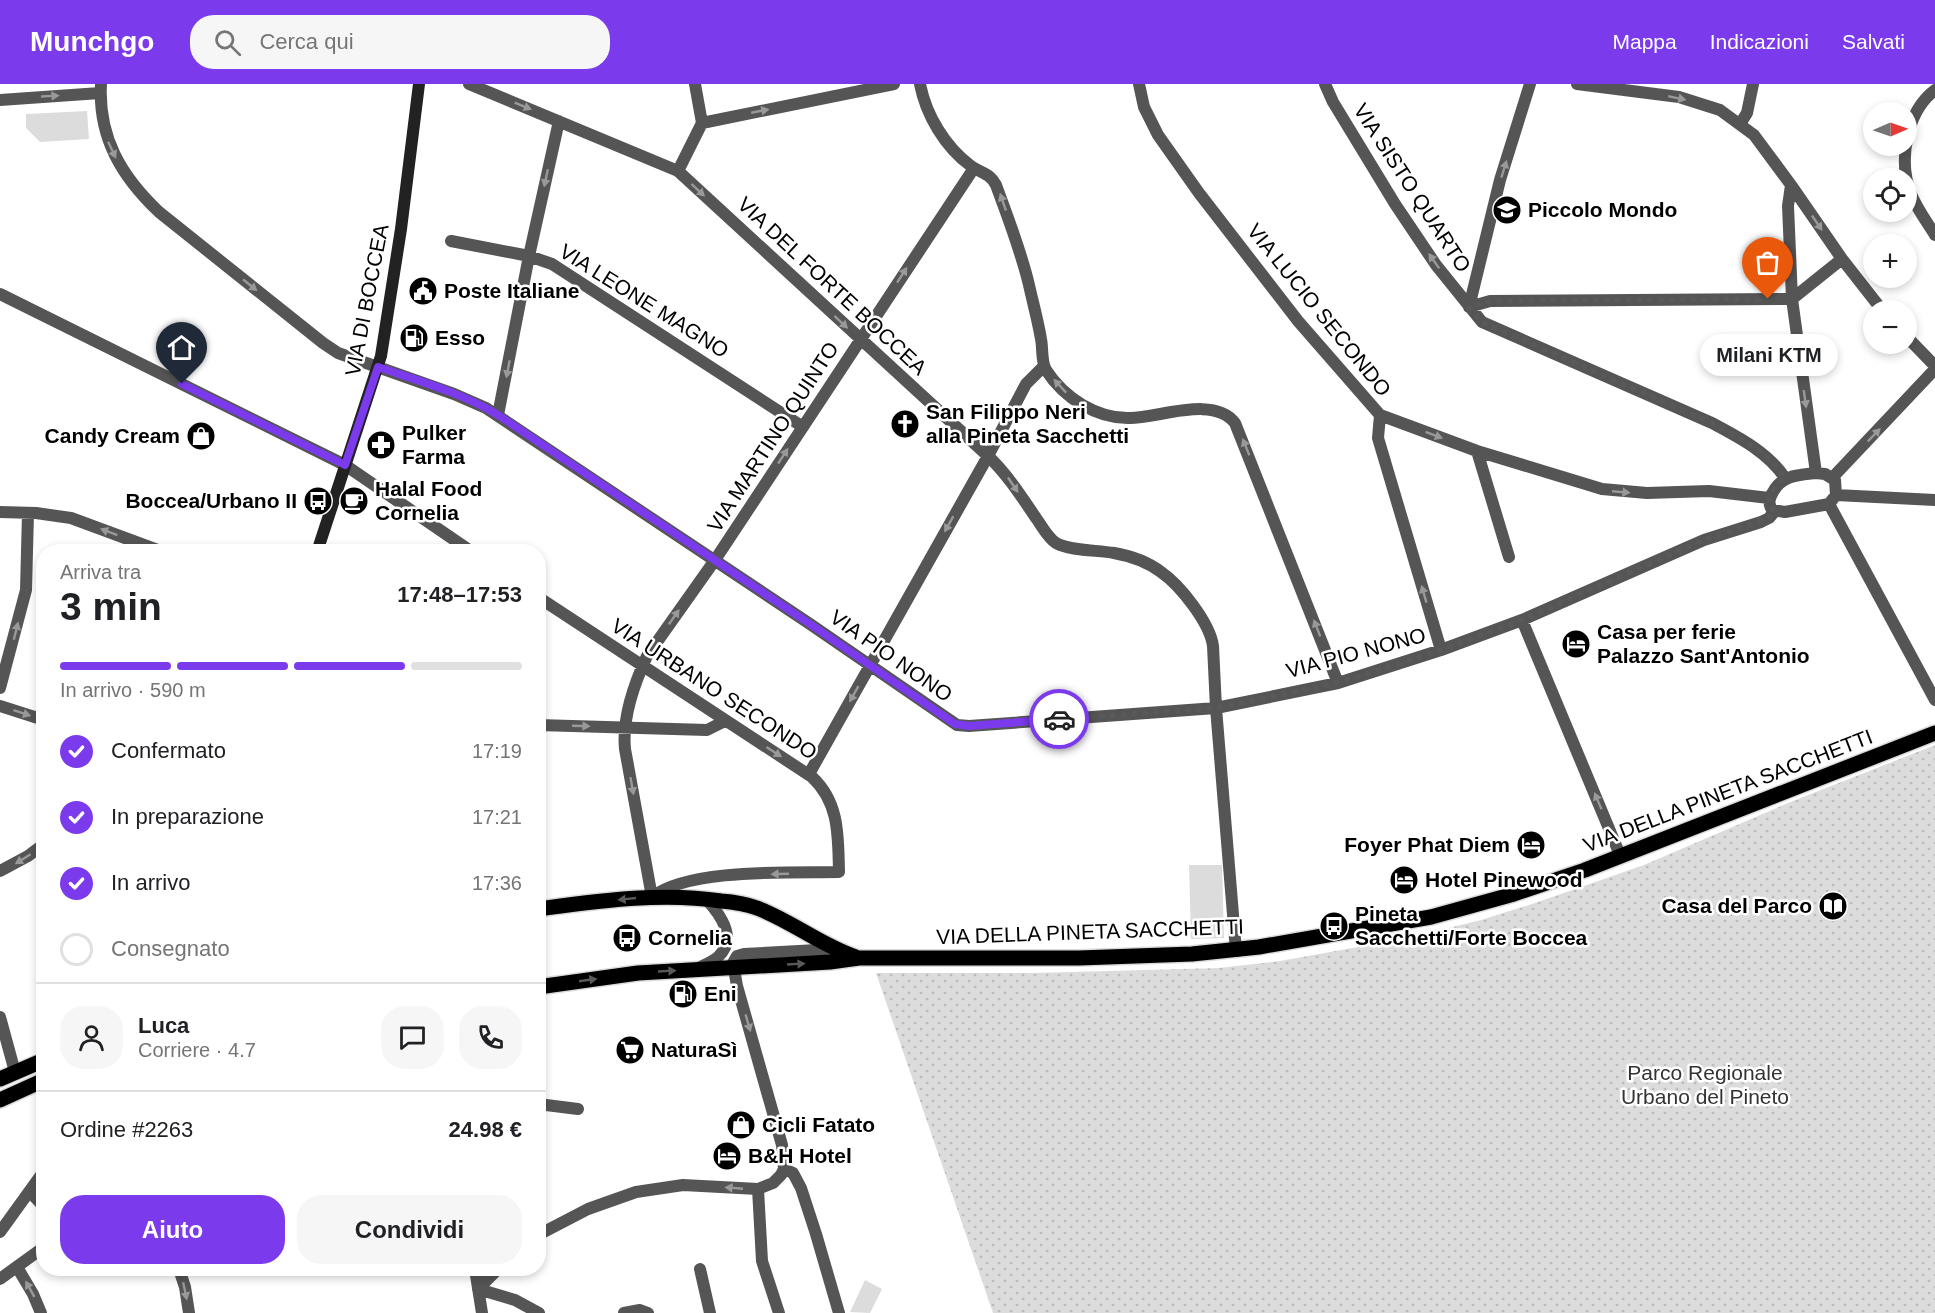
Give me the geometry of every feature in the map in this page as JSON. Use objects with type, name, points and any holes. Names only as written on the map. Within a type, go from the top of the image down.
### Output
[{"type":"main road","name":"VIA DI BOCCEA","points":[[320,544],[378,367],[399,240],[419,84]]},
{"type":"main road","name":"VIA DELLA PINETA SACCHETTI","points":[[859,958],[1079,958],[1236,951],[1431,916],[1514,894],[1935,733]]},
{"type":"main road","points":[[546,908],[652,897],[706,898],[755,907],[834,950],[859,958]]},
{"type":"main road","points":[[546,986],[638,973],[821,963],[859,958]]},
{"type":"main road","points":[[0,1079],[36,1063]]},
{"type":"main road","points":[[0,1100],[36,1084]]},
{"type":"street","name":"VIA DEL FORTE BOCCEA","points":[[469,84],[678,171],[1004,471],[1053,541],[1069,547],[1130,557],[1162,572],[1176,585],[1204,622],[1212,636],[1214,646],[1216,708],[1236,951]]},
{"type":"street","points":[[678,171],[702,123],[695,84]]},
{"type":"street","points":[[702,123],[894,84]]},
{"type":"street","points":[[920,84],[928,111],[939,130],[955,151],[974,168],[991,176],[1001,197],[1027,279],[1041,339],[1044,366],[1067,393],[1084,406],[1103,414],[1131,418],[1200,410],[1218,411],[1232,418],[1338,683]]},
{"type":"street","name":"VIA LUCIO SECONDO","points":[[1139,84],[1144,107],[1158,135],[1199,193],[1298,321],[1380,415],[1378,438],[1441,650]]},
{"type":"street","name":"VIA SISTO QUARTO","points":[[1324,84],[1395,204],[1436,265],[1482,322],[1712,423],[1743,440],[1776,467],[1785,478]]},
{"type":"street","points":[[1530,84],[1500,180],[1469,307],[1490,301],[1791,299],[1842,260]]},
{"type":"street","points":[[1577,84],[1679,97],[1720,110],[1740,124],[1754,135],[1842,260],[1874,300]]},
{"type":"street","points":[[1740,124],[1747,113],[1753,84]]},
{"type":"street","name":"VIA PIO NONO","points":[[100,89],[102,119],[112,149],[126,174],[152,205],[331,349],[475,402],[498,415],[955,724],[964,726],[1216,708],[1338,683],[1441,650],[1522,620],[1699,542],[1761,522],[1775,512]]},
{"type":"street","points":[[0,100],[100,89]]},
{"type":"street","points":[[1935,90],[1924,99],[1913,119],[1905,162],[1912,197],[1935,235]]},
{"type":"street","points":[[498,415],[529,256],[559,121]]},
{"type":"street","name":"VIA MARTINO QUINTO","points":[[652,897],[625,749],[624,728],[642,666],[715,560],[974,168]]},
{"type":"street","points":[[1791,185],[1788,206],[1791,299],[1816,472]]},
{"type":"street","name":"VIA LEONE MAGNO","points":[[451,241],[529,256],[560,269],[802,427]]},
{"type":"street","points":[[0,294],[345,465],[459,544]]},
{"type":"street","points":[[1833,477],[1935,367],[1917,348]]},
{"type":"street","points":[[809,774],[988,456],[1026,384],[1044,366]]},
{"type":"street","points":[[1380,415],[1477,451],[1611,491],[1647,493],[1709,491],[1769,498]]},
{"type":"street","points":[[1477,451],[1509,557]]},
{"type":"street","points":[[1935,500],[1832,499],[1806,510],[1775,512],[1770,506],[1769,498],[1777,485],[1785,478],[1816,472],[1833,477],[1837,487],[1832,499],[1935,700]]},
{"type":"street","points":[[0,513],[58,516],[80,521],[141,544]]},
{"type":"street","points":[[0,688],[26,590],[28,513]]},
{"type":"street","name":"VIA URBANO SECONDO","points":[[546,602],[809,774],[828,796],[834,811],[838,834],[839,872],[711,876],[663,889],[652,897]]},
{"type":"street","points":[[1522,620],[1620,855]]},
{"type":"street","points":[[0,706],[36,717]]},
{"type":"street","points":[[546,725],[707,730],[725,720]]},
{"type":"street","points":[[0,871],[36,850]]},
{"type":"street","points":[[696,969],[719,955],[727,939],[723,921],[706,898]]},
{"type":"street","points":[[546,1231],[588,1209],[646,1190],[683,1185],[758,1189],[773,1183],[784,1169],[782,1145],[733,967],[734,960],[741,954],[834,950]]},
{"type":"street","points":[[0,1017],[15,1072]]},
{"type":"street","points":[[27,1088],[36,1089]]},
{"type":"street","points":[[546,1105],[579,1109]]},
{"type":"street","points":[[784,1169],[793,1173],[801,1188],[838,1313]]},
{"type":"street","points":[[0,1232],[36,1186]]},
{"type":"street","points":[[758,1189],[762,1261],[779,1313]]},
{"type":"street","points":[[0,1279],[36,1253]]},
{"type":"street","points":[[17,1267],[41,1313]]},
{"type":"street","points":[[700,1269],[711,1313]]},
{"type":"street","points":[[181,1276],[189,1313]]},
{"type":"street","points":[[477,1276],[482,1313]]},
{"type":"street","points":[[478,1289],[491,1276]]},
{"type":"street","points":[[478,1289],[515,1300],[539,1313]]},
{"type":"street","points":[[624,1313],[640,1310],[648,1313]]},
{"type":"green space","points":[[87,111],[89,139],[40,142],[26,128],[26,114]]},
{"type":"green space","name":"Parco Regionale Urbano del Pineto","points":[[1935,745],[1935,1313],[993,1313],[876,973],[1034,973],[1219,968],[1280,961],[1408,938],[1481,920],[1644,865],[1788,803]]},
{"type":"green space","points":[[1189,865],[1222,865],[1224,938],[1191,939]]},
{"type":"green space","points":[[865,1280],[882,1289],[870,1313],[850,1312]]},
{"type":"way so far","points":[[1059,719],[1216,708],[1345,681],[1441,650],[1522,620],[1699,542],[1769,518],[1775,512],[1769,504],[1769,498],[1777,485],[1785,478],[1752,446],[1712,423],[1482,322],[1469,307],[1490,301],[1768,299]]},
{"type":"place","name":"Piccolo Mondo","points":[[1507,210]]},
{"type":"place","name":"Poste Italiane","points":[[423,291]]},
{"type":"place","name":"Milani KTM","points":[[1768,299]]},
{"type":"place","name":"Esso","points":[[414,338]]},
{"type":"place","name":"San Filippo Neri alla Pineta Sacchetti","points":[[905,424]]},
{"type":"place","name":"Candy Cream","points":[[201,436]]},
{"type":"place","name":"Pulker Farma","points":[[381,445]]},
{"type":"place","name":"Boccea/Urbano II","points":[[318,501]]},
{"type":"place","name":"Halal Food Cornelia","points":[[354,501]]},
{"type":"place","name":"Casa per ferie Palazzo Sant'Antonio","points":[[1576,644]]},
{"type":"place","name":"Foyer Phat Diem","points":[[1531,845]]},
{"type":"place","name":"Hotel Pinewood","points":[[1404,880]]},
{"type":"place","name":"Casa del Parco","points":[[1833,906]]},
{"type":"place","name":"Pineta Sacchetti/Forte Boccea","points":[[1334,926]]},
{"type":"place","name":"Cornelia","points":[[627,938]]},
{"type":"place","name":"Eni","points":[[683,994]]},
{"type":"place","name":"NaturaSì","points":[[630,1050]]},
{"type":"place","name":"Cicli Fatato","points":[[741,1125]]},
{"type":"place","name":"B&H Hotel","points":[[727,1156]]},
{"type":"route","points":[[182,384],[345,465],[378,367],[475,402],[498,415],[810,624],[955,724],[969,726],[1059,719]]}]
